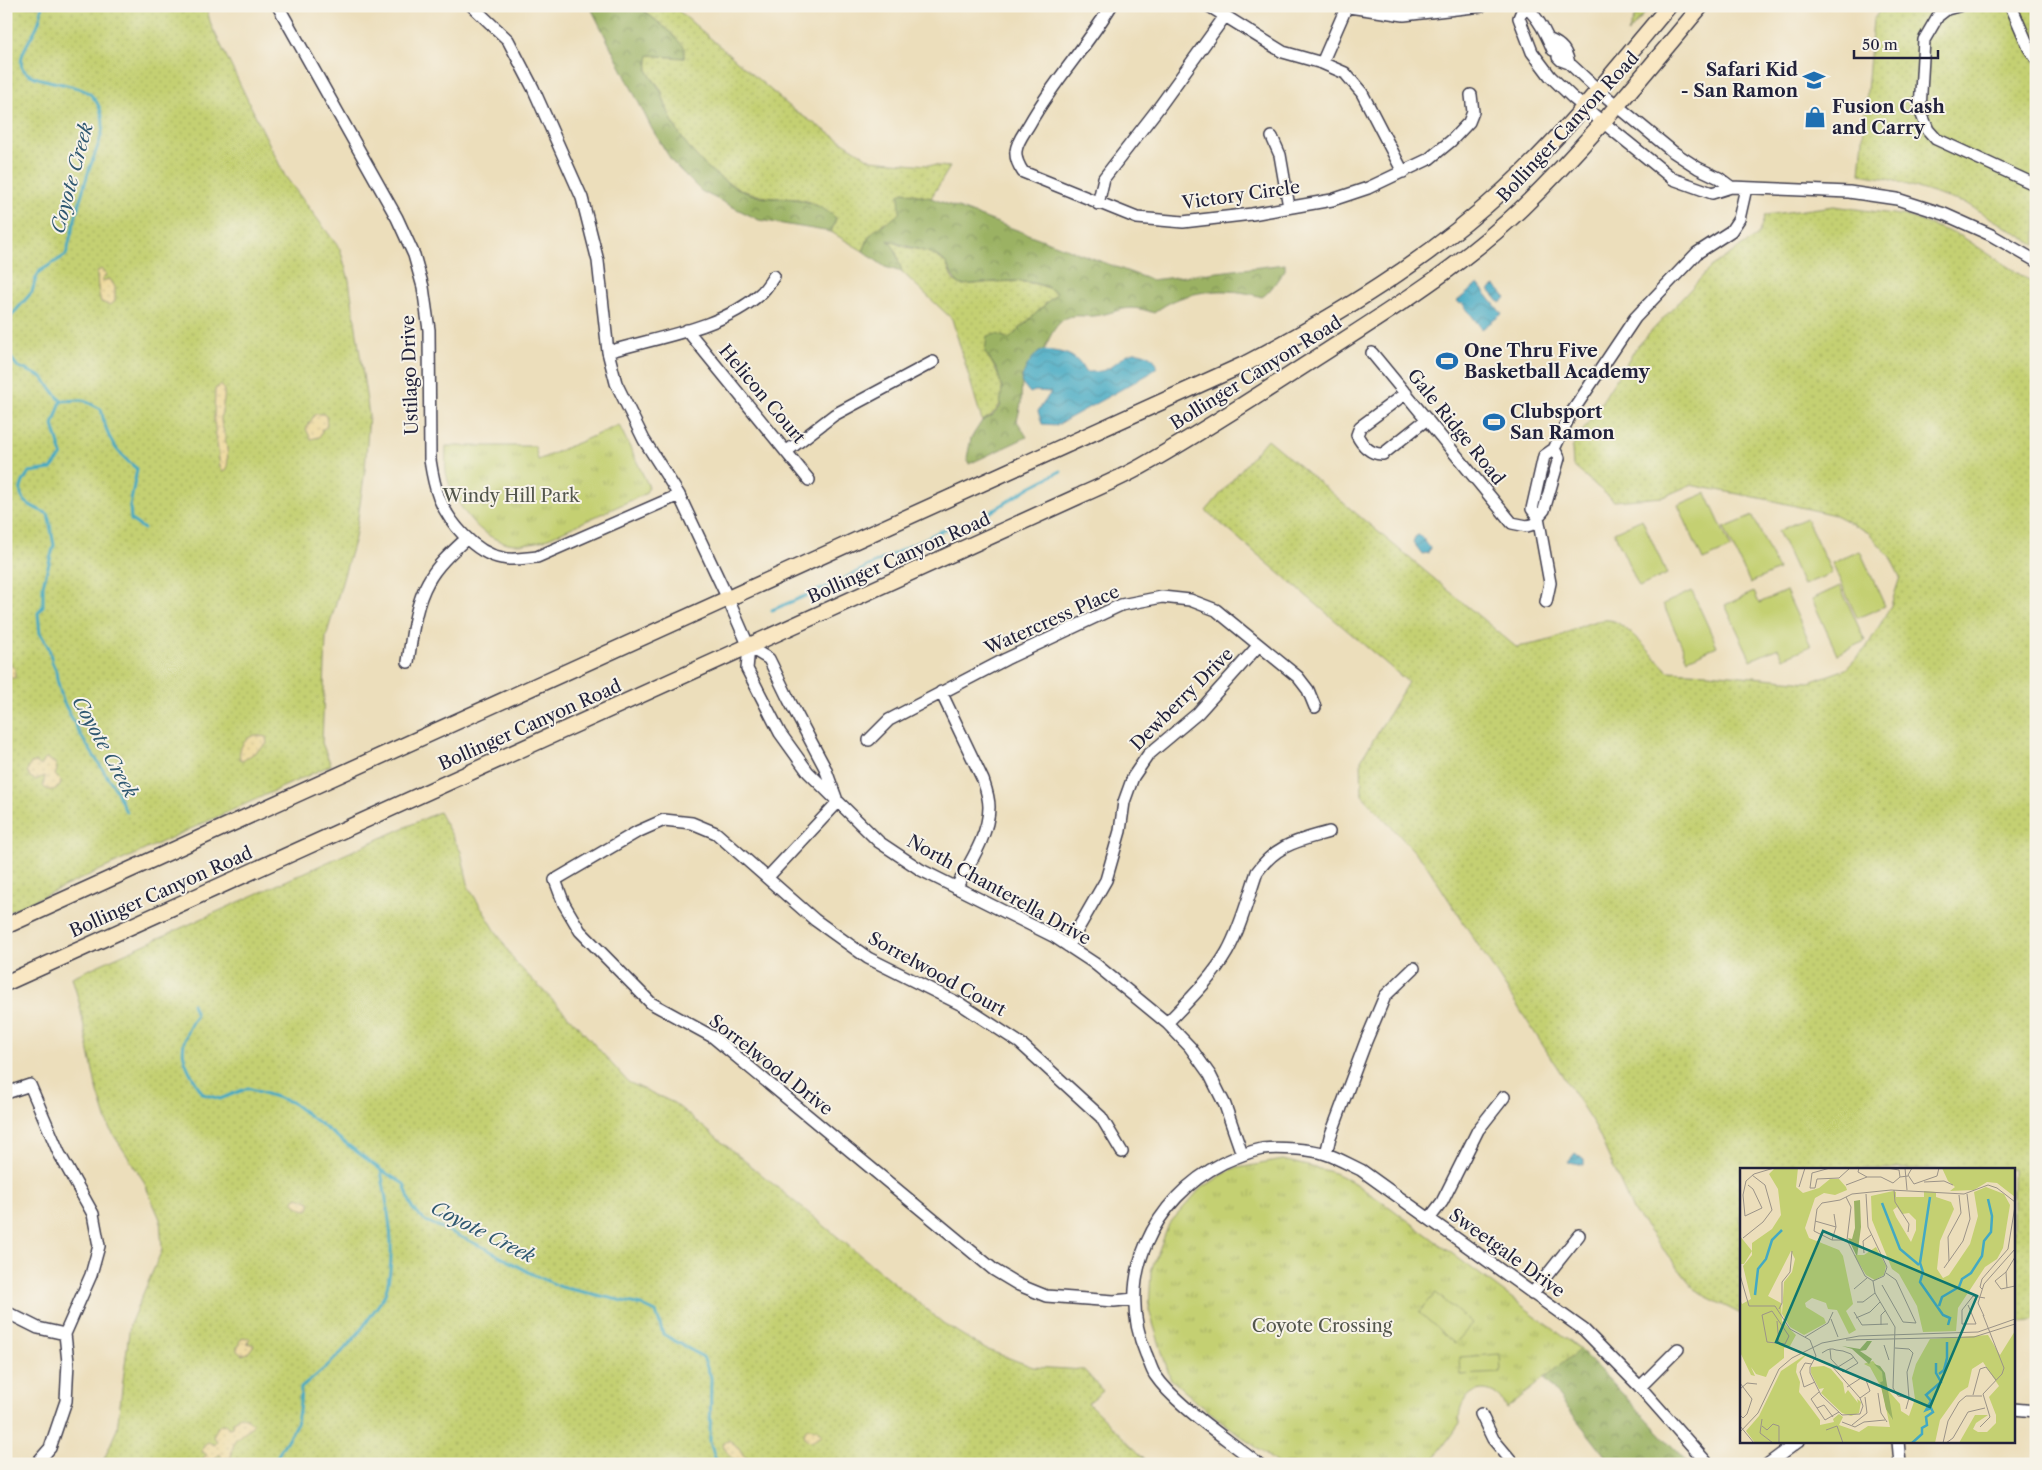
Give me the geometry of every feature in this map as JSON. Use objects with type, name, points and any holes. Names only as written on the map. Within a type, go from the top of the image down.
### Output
[{"type":"main road","name":"Bollinger Canyon Road","points":[[6,926],[1245,364],[1292,339],[1408,268],[1505,189],[1584,107],[1669,6]]},
{"type":"main road","name":"Bollinger Canyon Road","points":[[6,983],[1077,497],[1140,467],[1206,429],[1422,289],[1471,253],[1521,209],[1617,106],[1701,6]]},
{"type":"street","name":"Ustilago Drive","points":[[278,6],[397,218],[414,255],[423,287],[429,330],[430,460],[439,498],[453,522],[467,538],[487,553],[500,558],[514,560],[536,557],[679,495]]},
{"type":"street","name":"North Chanterella Drive","points":[[472,6],[508,40],[533,88],[582,198],[598,261],[608,352],[616,382],[644,440],[679,495],[728,599],[748,647],[747,669],[780,733],[808,772],[879,842],[921,870],[1030,923],[1068,946],[1112,978],[1167,1023],[1190,1047],[1210,1075],[1225,1105],[1242,1154]]},
{"type":"street","name":"Victory Circle","points":[[1111,6],[1100,24],[1042,102],[1019,141],[1016,151],[1017,163],[1023,172],[1098,204],[1137,218],[1183,222],[1252,214],[1332,200],[1368,188],[1429,159],[1451,141],[1470,122],[1473,112],[1471,95]]},
{"type":"street","points":[[1209,6],[1283,52],[1322,63],[1345,73],[1362,93],[1403,172]]},
{"type":"street","points":[[1322,63],[1344,7],[1404,15],[1482,6]]},
{"type":"street","points":[[1731,187],[1672,151],[1598,90],[1569,63],[1561,60],[1535,15],[1525,6],[1519,18],[1532,52],[1550,76],[1584,107],[1673,179],[1712,194],[1731,187],[1849,192],[1897,199],[1944,214],[1991,235],[2036,261]]},
{"type":"street","points":[[1958,6],[1947,9],[1938,16],[1924,40],[1920,110],[1928,130],[1936,139],[2036,185]]},
{"type":"street","points":[[2011,6],[2029,48],[2036,58]]},
{"type":"street","points":[[1098,204],[1104,178],[1160,106],[1224,16]]},
{"type":"street","points":[[1554,49],[1559,44],[1567,55],[1569,63]]},
{"type":"street","points":[[1272,137],[1280,155],[1289,207]]},
{"type":"street","points":[[1546,602],[1550,583],[1538,520],[1544,510],[1559,458],[1554,449],[1570,415],[1635,318],[1696,253],[1731,231],[1740,220],[1746,188]]},
{"type":"street","points":[[608,352],[687,330],[737,311],[761,294],[774,276]]},
{"type":"street","name":"Helicon Court","points":[[687,330],[809,480]]},
{"type":"street","name":"Gale Ridge Road","points":[[1372,353],[1512,523],[1527,526],[1538,520]]},
{"type":"street","points":[[786,451],[834,415],[933,362]]},
{"type":"street","points":[[1406,393],[1360,426],[1357,435],[1362,445],[1377,454],[1383,454],[1427,419]]},
{"type":"street","points":[[408,662],[418,608],[428,582],[440,566],[467,538]]},
{"type":"street","name":"Watercress Place","points":[[869,740],[889,720],[1006,659],[1122,605],[1162,597],[1190,600],[1216,610],[1298,677],[1308,690],[1315,707]]},
{"type":"street","name":"Dewberry Drive","points":[[1068,946],[1106,880],[1114,855],[1124,802],[1133,777],[1148,755],[1198,713],[1259,645]]},
{"type":"street","name":"North Chanterella Drive","points":[[748,647],[769,659],[825,768],[838,802]]},
{"type":"street","points":[[941,692],[983,780],[988,795],[989,808],[984,833],[956,888]]},
{"type":"street","points":[[768,878],[838,802]]},
{"type":"street","name":"Sorrelwood Drive","points":[[768,878],[716,833],[692,822],[664,820],[638,832],[554,880],[564,904],[580,931],[651,1003],[713,1037],[994,1270],[1019,1285],[1046,1296],[1114,1301],[1134,1299]]},
{"type":"street","points":[[1167,1023],[1216,969],[1227,952],[1236,933],[1257,872],[1262,864],[1278,849],[1291,842],[1329,832]]},
{"type":"street","name":"Sorrelwood Court","points":[[768,878],[815,920],[868,958],[962,1005],[1020,1042],[1100,1117],[1122,1152]]},
{"type":"street","points":[[1326,1154],[1330,1137],[1366,1040],[1386,996],[1414,968]]},
{"type":"street","points":[[6,1093],[30,1085],[59,1153],[93,1214],[99,1246],[91,1275],[65,1334],[68,1362],[66,1401],[50,1448],[36,1464]]},
{"type":"street","points":[[1429,1219],[1442,1202],[1478,1130],[1504,1097]]},
{"type":"street","name":"Sweetgale Drive","points":[[1258,1464],[1178,1400],[1155,1374],[1140,1341],[1134,1314],[1134,1299],[1140,1258],[1155,1225],[1176,1196],[1205,1172],[1242,1154],[1264,1149],[1326,1154],[1361,1170],[1584,1330],[1640,1387],[1708,1464]]},
{"type":"street","points":[[1532,1294],[1580,1235]]},
{"type":"street","points":[[6,1312],[38,1328],[65,1334]]},
{"type":"street","points":[[1640,1387],[1678,1349]]},
{"type":"street","points":[[2014,1409],[2036,1411]]},
{"type":"street","points":[[1481,1414],[1493,1439],[1514,1464]]},
{"type":"street","points":[[1768,1464],[1798,1442]]},
{"type":"street","points":[[1898,1442],[1900,1464]]},
{"type":"green space","points":[[6,6],[206,6],[211,25],[285,176],[340,249],[349,280],[369,415],[365,470],[355,538],[326,637],[322,743],[331,765],[6,913]]},
{"type":"green space","points":[[590,6],[638,6],[668,30],[685,48],[684,58],[649,55],[648,69],[649,74],[662,93],[677,130],[699,159],[728,183],[744,191],[761,197],[798,200],[824,210],[836,218],[831,232],[759,220],[701,191],[673,163],[652,129]]},
{"type":"green space","points":[[638,6],[673,6],[795,111],[871,160],[950,167],[931,198],[904,192],[901,212],[894,220],[885,222],[870,235],[863,251],[831,232],[836,219],[813,204],[798,199],[761,196],[727,182],[711,171],[698,158],[676,127],[661,90],[649,73],[648,55],[684,58],[668,30]]},
{"type":"green space","points":[[1639,6],[1651,6],[1628,33]]},
{"type":"green space","points":[[1883,6],[2036,6],[2036,245],[1967,204],[1889,179],[1860,174],[1873,20]]},
{"type":"green space","points":[[904,192],[931,198],[1151,280],[1285,264],[1285,270],[1271,289],[1262,297],[1235,291],[1206,292],[1178,299],[1154,313],[1129,308],[1102,315],[1070,317],[1063,320],[1054,330],[1044,350],[1039,352],[1022,376],[1021,404],[1017,421],[1027,437],[969,464],[967,458],[971,438],[982,421],[992,416],[1000,407],[1002,388],[997,370],[985,352],[987,336],[997,334],[1009,339],[1057,293],[1035,283],[1023,282],[1010,281],[961,285],[955,280],[946,263],[935,255],[888,240],[895,249],[902,272],[885,267],[863,251],[872,233],[900,212],[899,194]]},
{"type":"green space","points":[[1834,206],[1907,216],[1961,236],[2036,285],[2036,1319],[2014,1323],[2014,1168],[1740,1168],[1740,1314],[1697,1292],[1633,1211],[1595,1126],[1425,863],[1362,795],[1361,760],[1408,682],[1206,511],[1267,439],[1516,647],[1553,639],[1594,622],[1611,620],[1632,634],[1668,671],[1809,682],[1846,669],[1866,648],[1890,608],[1900,577],[1890,557],[1869,533],[1835,515],[1690,485],[1663,497],[1614,501],[1573,466],[1572,448],[1636,348],[1711,267],[1758,235],[1765,215]]},
{"type":"green space","points":[[886,240],[905,247],[930,252],[946,263],[953,280],[961,285],[1023,282],[1046,287],[1057,293],[1009,339],[997,334],[985,352],[1000,380],[1002,398],[999,406],[982,421],[952,319],[902,272],[895,249]]},
{"type":"green space","name":"Windy Hill Park","points":[[619,425],[649,487],[645,494],[544,540],[519,544],[507,543],[487,535],[478,528],[462,508],[447,478],[446,446],[535,446],[538,460]]},
{"type":"green space","points":[[1706,493],[1731,548],[1703,560],[1678,505]]},
{"type":"green space","points":[[1753,516],[1778,570],[1750,583],[1724,528]]},
{"type":"green space","points":[[1806,518],[1832,573],[1803,585],[1778,531]]},
{"type":"green space","points":[[1642,519],[1667,574],[1639,587],[1614,532]]},
{"type":"green space","points":[[1860,551],[1885,606],[1857,618],[1832,563]]},
{"type":"green space","points":[[1840,586],[1865,641],[1837,654],[1812,599]]},
{"type":"green space","points":[[1692,591],[1717,646],[1688,659],[1663,604]]},
{"type":"green space","points":[[1786,591],[1811,646],[1783,658],[1778,648],[1751,660],[1725,605],[1754,592],[1759,603]]},
{"type":"green space","points":[[439,812],[461,852],[469,888],[515,962],[577,1025],[628,1082],[674,1103],[943,1323],[985,1349],[1033,1367],[1084,1370],[1103,1391],[1088,1403],[1150,1464],[102,1464],[117,1429],[130,1324],[162,1250],[160,1219],[143,1180],[109,1128],[96,1086],[72,977]]},
{"type":"green space","name":"Coyote Crossing","points":[[1283,1160],[1332,1172],[1351,1181],[1391,1208],[1580,1349],[1506,1409],[1501,1399],[1494,1393],[1486,1390],[1472,1393],[1462,1405],[1460,1423],[1430,1464],[1278,1464],[1198,1403],[1170,1378],[1149,1310],[1151,1271],[1169,1224],[1200,1189],[1232,1169]]},
{"type":"green space","points":[[1436,1293],[1472,1324],[1455,1344],[1419,1312]]},
{"type":"green space","points":[[1569,1340],[1580,1349],[1689,1464],[1608,1464],[1606,1457],[1545,1379]]},
{"type":"green space","points":[[1500,1354],[1501,1373],[1461,1375],[1460,1357]]},
{"type":"sand","points":[[101,269],[106,275],[101,281],[110,279],[115,287],[115,301],[110,304],[101,302],[97,272]]},
{"type":"sand","points":[[221,385],[224,397],[221,422],[228,457],[226,471],[223,472],[220,467],[214,420],[215,389]]},
{"type":"sand","points":[[315,414],[326,416],[327,425],[324,429],[321,429],[322,432],[319,437],[311,439],[306,429]]},
{"type":"sand","points":[[6,661],[15,669],[15,678],[10,678],[10,675],[6,675]]},
{"type":"sand","points":[[255,735],[266,737],[267,744],[241,761],[242,745]]},
{"type":"sand","points":[[46,758],[55,763],[57,770],[55,775],[61,781],[60,786],[53,790],[43,786],[45,776],[35,780],[27,772],[31,763],[36,762],[41,766]]},
{"type":"sand","points":[[298,1197],[310,1202],[308,1210],[302,1209],[295,1204],[294,1200]]},
{"type":"sand","points":[[243,1337],[250,1339],[247,1343],[254,1345],[248,1353],[242,1355],[237,1351],[237,1347],[240,1345],[239,1342]]},
{"type":"sand","points":[[240,1416],[248,1419],[253,1425],[235,1440],[229,1464],[216,1464],[222,1459],[220,1454],[208,1464],[205,1464],[203,1458],[207,1455],[202,1451],[204,1445],[208,1442],[215,1445],[217,1441],[213,1436],[219,1425],[225,1424],[229,1428],[233,1427],[234,1421]]},
{"type":"sand","points":[[806,1429],[819,1430],[822,1435],[811,1441],[806,1440],[804,1434]]},
{"type":"sand","points":[[729,1440],[748,1459],[747,1464],[739,1463],[730,1456],[723,1445],[725,1441]]},
{"type":"water","points":[[1478,284],[1502,314],[1482,329],[1462,303],[1460,304],[1457,301]]},
{"type":"water","points":[[1495,286],[1506,298],[1500,303],[1489,290]]},
{"type":"water","points":[[1044,350],[1063,353],[1073,357],[1085,372],[1105,370],[1124,356],[1134,352],[1146,354],[1154,359],[1157,364],[1156,368],[1149,374],[1057,425],[1042,424],[1038,411],[1051,392],[1035,391],[1030,393],[1021,382],[1029,363]]},
{"type":"water","points":[[1418,535],[1421,536],[1430,548],[1428,553],[1422,554],[1413,542]]},
{"type":"water","points":[[1575,1153],[1584,1160],[1584,1165],[1568,1162]]},
{"type":"waterway","name":"Coyote Creek","points":[[6,327],[12,315],[32,292],[40,271],[66,255],[103,126],[100,109],[91,95],[75,87],[34,77],[26,73],[22,67],[22,56],[37,26],[42,6]]},
{"type":"waterway","name":"Coyote Creek","points":[[6,351],[17,366],[42,377],[61,401]]},
{"type":"waterway","points":[[61,401],[83,400],[101,409],[109,436],[117,450],[137,469],[130,506],[131,520],[144,529]]},
{"type":"waterway","name":"Coyote Creek","points":[[61,401],[53,425],[62,455],[51,469],[29,472],[21,488],[21,494],[27,503],[48,514],[54,545],[43,585],[43,606],[38,613],[40,633],[49,648],[63,701],[81,736],[116,790],[126,812]]},
{"type":"waterway","points":[[772,610],[826,587],[938,532],[980,519],[1030,487],[1061,471]]},
{"type":"waterway","name":"Coyote Creek","points":[[192,1004],[196,1015],[185,1037],[184,1055],[190,1073],[203,1094],[220,1099],[248,1088],[291,1102],[381,1170],[404,1184],[412,1208],[424,1220],[485,1248],[532,1274],[561,1287],[641,1305],[656,1312],[663,1334],[703,1357],[711,1377],[710,1442],[717,1464]]},
{"type":"waterway","points":[[274,1464],[297,1420],[301,1388],[350,1343],[385,1294],[391,1261],[391,1246],[389,1216],[381,1171]]},
{"type":"place","name":"Safari Kid - San Ramon","points":[[1814,80]]},
{"type":"place","name":"Fusion Cash and Carry","points":[[1815,117]]},
{"type":"place","name":"One Thru Five Basketball Academy","points":[[1447,361]]},
{"type":"place","name":"Clubsport San Ramon","points":[[1494,422]]}]
